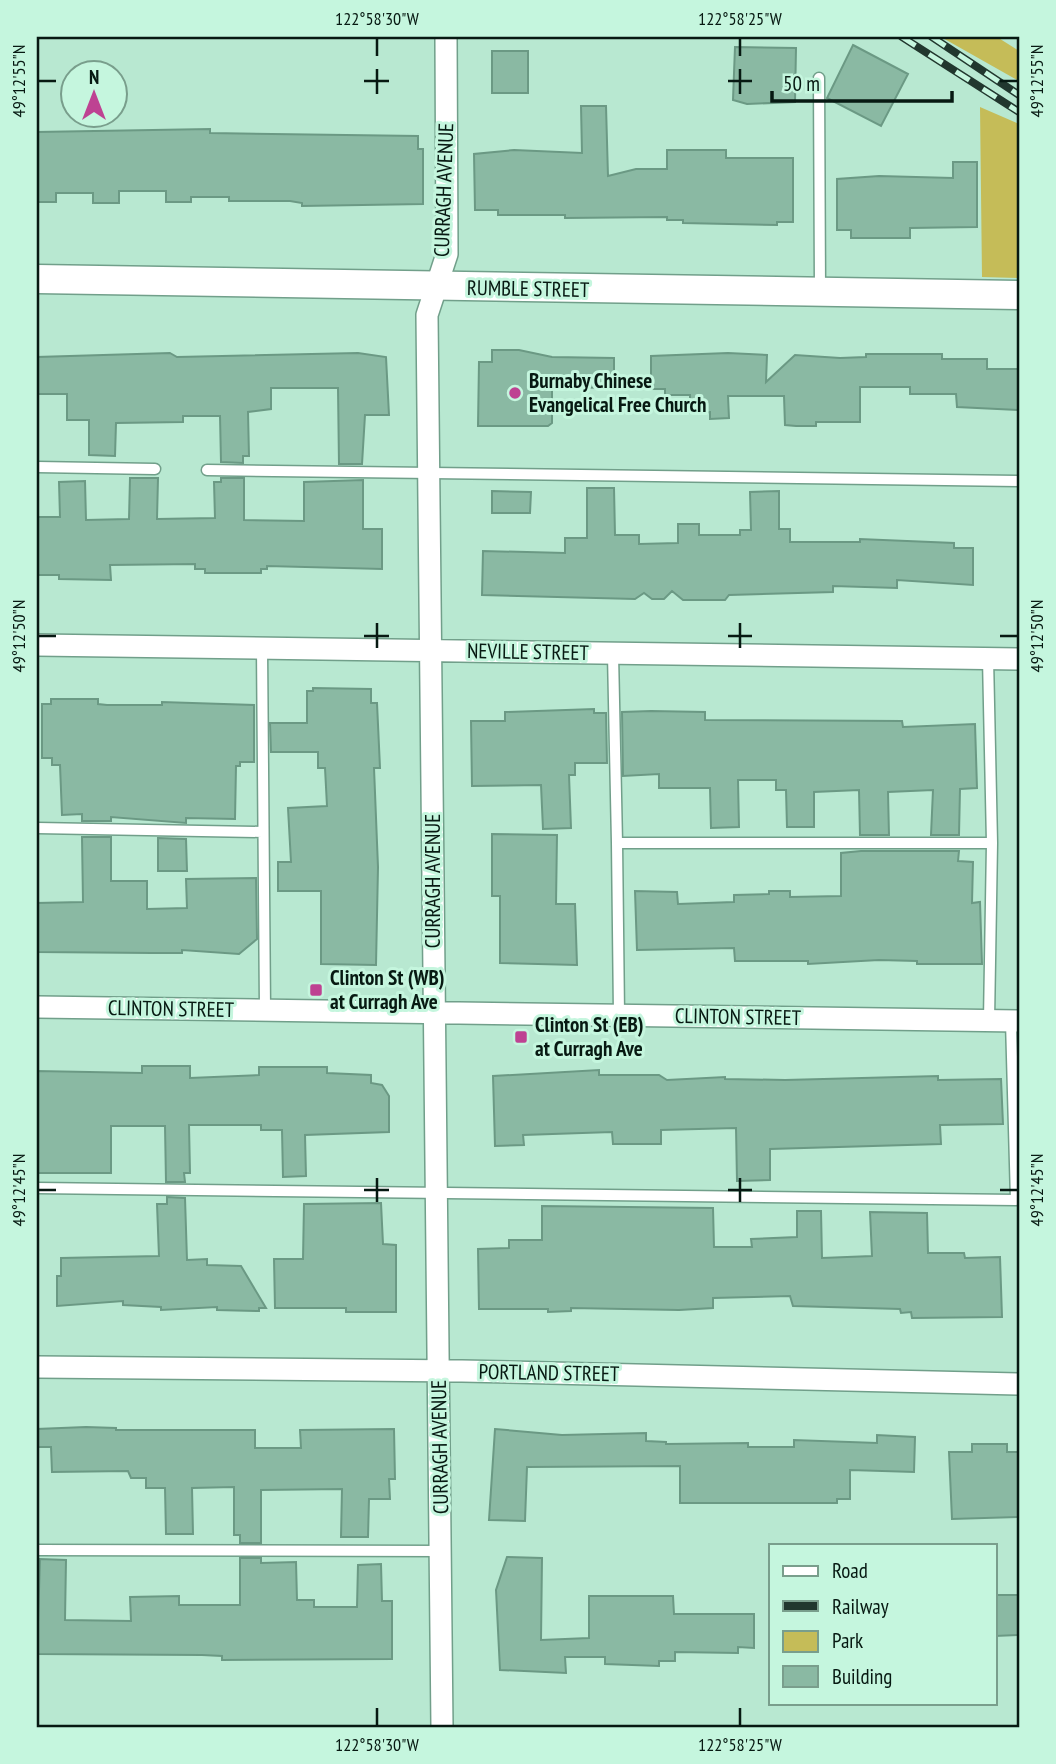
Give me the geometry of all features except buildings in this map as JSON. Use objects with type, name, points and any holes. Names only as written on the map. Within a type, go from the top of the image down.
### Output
[{"type":"street","name":"CURRAGH AVENUE","points":[[442,1727],[431,471],[427,315],[447,243],[446,37]]},
{"type":"street","name":"RUMBLE STREET","points":[[37,279],[820,294],[1019,295]]},
{"type":"street","name":"NEVILLE STREET","points":[[37,645],[1019,659]]},
{"type":"street","name":"CLINTON STREET","points":[[37,1007],[1015,1021]]},
{"type":"street","name":"PORTLAND STREET","points":[[37,1367],[439,1371],[1019,1384]]},
{"type":"lane","points":[[819,78],[820,294]]},
{"type":"lane","points":[[37,467],[155,469]]},
{"type":"lane","points":[[207,470],[1019,481]]},
{"type":"lane","points":[[262,648],[265,1010]]},
{"type":"lane","points":[[613,654],[619,1015]]},
{"type":"lane","points":[[988,658],[992,844],[989,1020]]},
{"type":"lane","points":[[37,828],[262,832]]},
{"type":"lane","points":[[617,844],[992,844]]},
{"type":"lane","points":[[37,1188],[1016,1200],[1015,1021]]},
{"type":"lane","points":[[37,1550],[442,1551]]},
{"type":"green space","points":[[941,37],[997,37],[1019,51],[1019,81]]},
{"type":"green space","points":[[980,107],[1019,124],[1019,278],[982,277]]},
{"type":"railway","points":[[902,37],[1019,112]]},
{"type":"railway","points":[[932,37],[1019,95]]},
{"type":"place","name":"Burnaby Chinese Evangelical Free Church","points":[[515,393]]},
{"type":"place","name":"Clinton St (WB) at Curragh Ave","points":[[316,990]]},
{"type":"place","name":"Clinton St (EB) at Curragh Ave","points":[[521,1037]]}]
